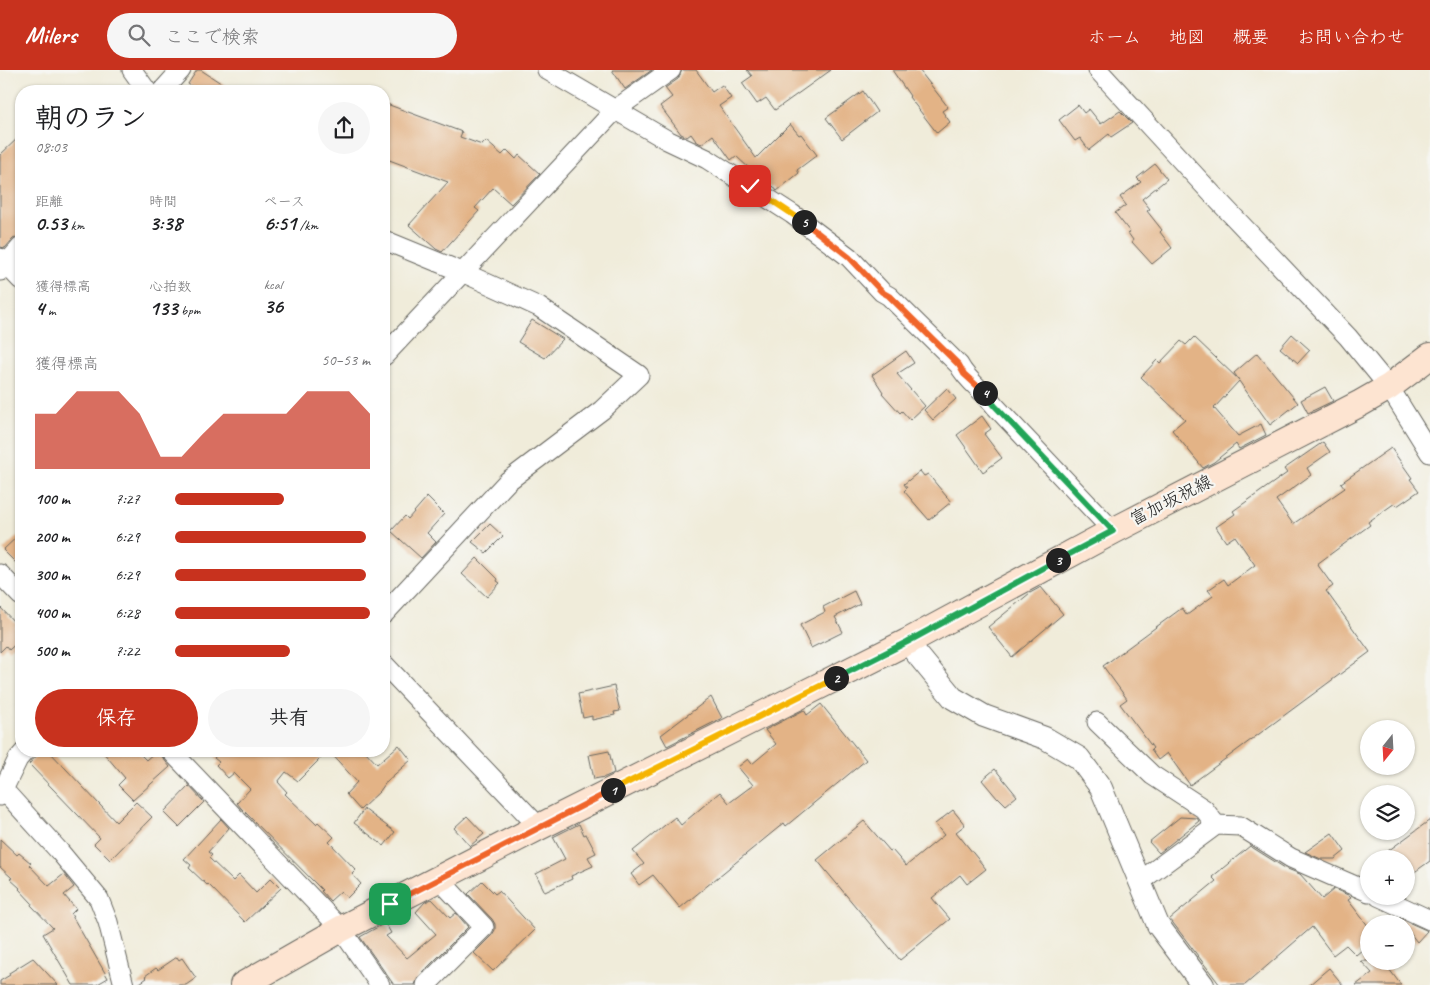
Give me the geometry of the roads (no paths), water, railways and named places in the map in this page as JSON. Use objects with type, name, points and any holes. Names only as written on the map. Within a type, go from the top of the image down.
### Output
[{"type":"main road","name":"富加坂祝線","points":[[243,985],[341,929],[907,642],[1113,531],[1389,387],[1430,356]]},
{"type":"street","points":[[132,70],[143,85]]},
{"type":"street","points":[[167,85],[181,70]]},
{"type":"street","points":[[547,70],[667,140],[706,159],[792,214],[849,257],[882,292],[889,296],[959,365],[964,374],[987,395],[995,406],[1113,531]]},
{"type":"street","points":[[390,350],[616,109],[671,70]]},
{"type":"street","points":[[1098,70],[1348,337],[1389,387],[1430,453]]},
{"type":"street","points":[[390,242],[462,272],[538,307],[639,375],[602,410],[508,481],[390,608]]},
{"type":"street","points":[[15,252],[2,264],[15,275]]},
{"type":"street","points":[[0,574],[15,590]]},
{"type":"street","points":[[907,642],[953,698],[984,716],[1045,738],[1079,758],[1101,788],[1158,925],[1203,985]]},
{"type":"street","points":[[390,670],[539,827]]},
{"type":"street","points":[[1097,722],[1152,775],[1204,809],[1216,825]]},
{"type":"street","points":[[20,757],[1,790],[60,852],[99,899],[108,922],[124,985]]},
{"type":"street","points":[[177,757],[341,929],[380,985]]},
{"type":"street","points":[[1139,882],[1216,825],[1240,826],[1291,858],[1360,888]]},
{"type":"street","points":[[426,985],[484,926],[439,879]]},
{"type":"street","points":[[1398,905],[1430,920]]}]
